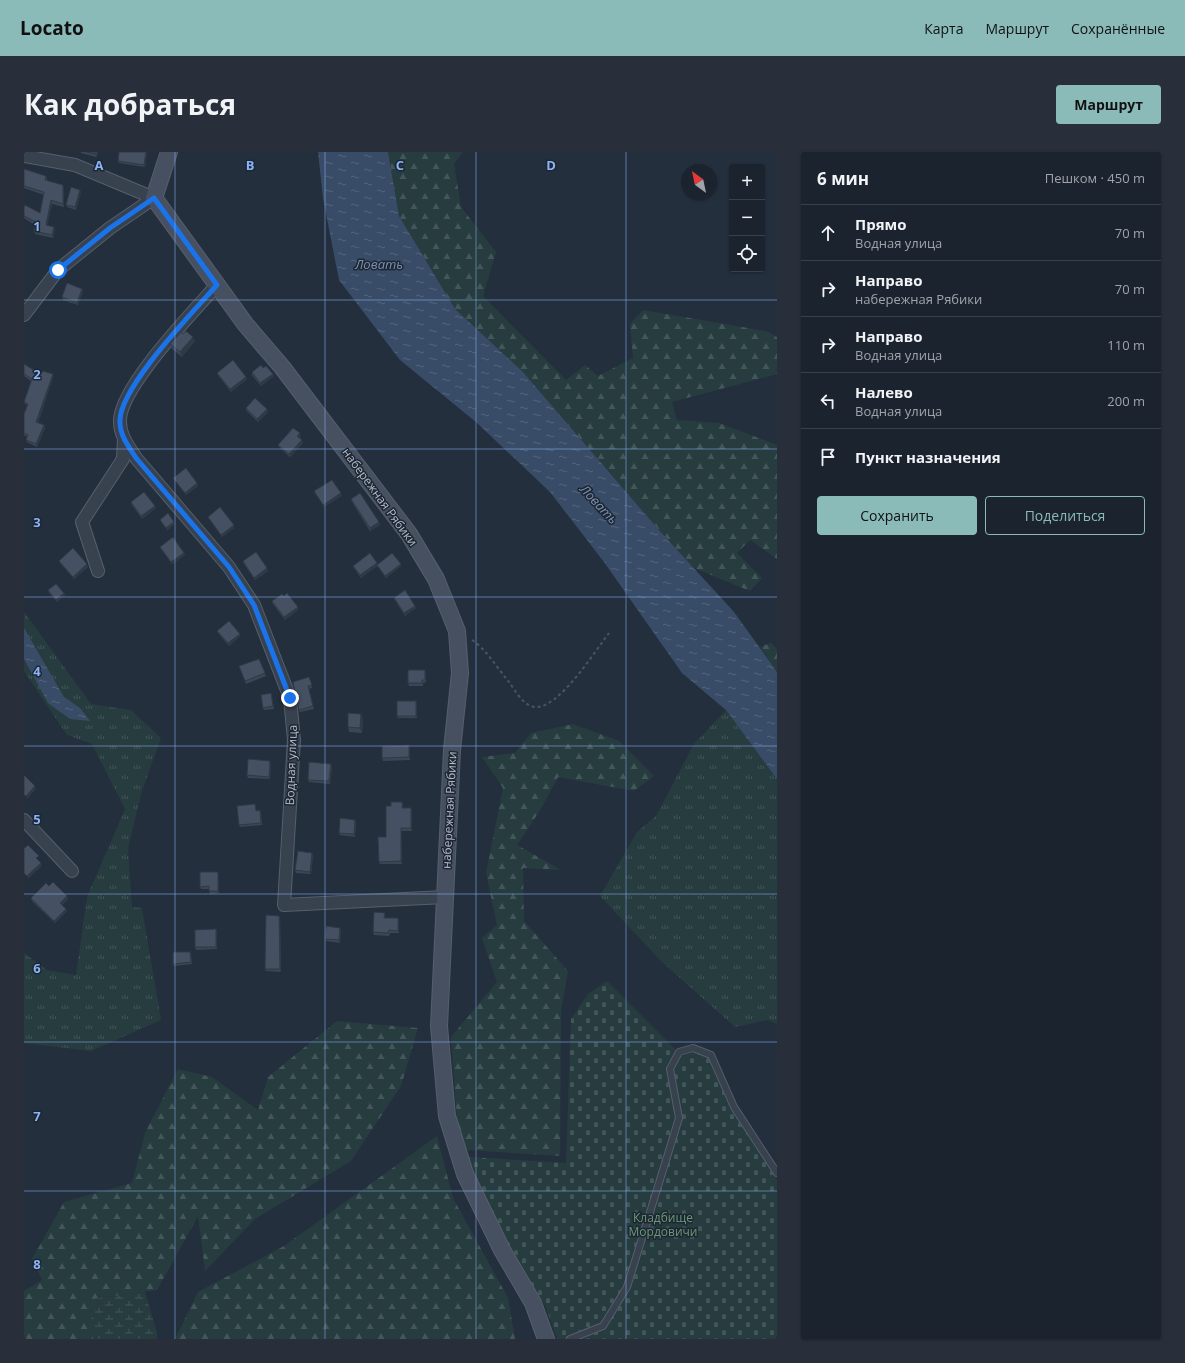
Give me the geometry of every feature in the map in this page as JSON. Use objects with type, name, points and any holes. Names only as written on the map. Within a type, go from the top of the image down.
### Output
[{"type":"street","points":[[24,315],[58,270],[110,228],[154,198],[169,152]]},
{"type":"street","points":[[30,155],[75,165],[154,198]]},
{"type":"street","name":"набережная Рябики","points":[[154,198],[246,325],[282,367],[409,534],[436,579],[457,631],[460,673],[452,750],[439,1026],[447,1116],[465,1174],[502,1250],[534,1303],[546,1339]]},
{"type":"street","name":"Водная улица","points":[[217,285],[139,376],[124,403],[120,422],[124,439],[136,458],[229,567],[254,605],[290,698],[294,740],[284,904],[445,897]]},
{"type":"street","points":[[98,571],[82,522],[123,459],[124,439]]},
{"type":"street","points":[[24,820],[72,872]]},
{"type":"lane","points":[[570,1339],[603,1326],[627,1287],[679,1118],[670,1069],[679,1052],[693,1048],[711,1055],[734,1107],[777,1173]]},
{"type":"path","points":[[457,631],[478,645],[525,702],[534,707],[547,705],[561,695],[609,633]]},
{"type":"green space","points":[[388,152],[463,152],[454,164],[461,207],[496,252],[483,296],[566,380],[585,365],[598,376],[633,358],[630,324],[643,310],[766,331],[777,337],[777,374],[672,402],[677,420],[719,423],[777,445],[777,559],[750,540],[737,553],[762,578],[750,591],[694,568],[658,529],[522,371],[455,309],[399,216]]},
{"type":"green space","points":[[24,612],[91,704],[131,710],[161,738],[142,791],[128,848],[132,907],[142,908],[161,1020],[91,1051],[24,1043],[24,953],[47,970],[76,975],[87,897],[125,809],[92,744],[67,735],[24,671]]},
{"type":"green space","points":[[771,643],[777,649],[777,672],[760,647]]},
{"type":"green space","points":[[726,710],[777,779],[777,1024],[767,1020],[735,1027],[662,962],[600,896],[637,832],[656,816],[694,744]]},
{"type":"green space","points":[[573,724],[619,741],[654,776],[634,791],[558,777],[541,809],[517,845],[561,870],[523,868],[524,921],[568,971],[561,1012],[560,1156],[466,1150],[457,1119],[451,1037],[497,982],[482,938],[497,925],[486,873],[503,788],[482,757],[515,753],[531,733]]},
{"type":"green space","name":"Кладбище Мордовичи","points":[[607,981],[682,1056],[693,1052],[708,1058],[731,1109],[777,1180],[777,1339],[557,1339],[545,1305],[516,1263],[472,1175],[469,1157],[566,1163],[571,1019],[588,994]]},
{"type":"green space","points":[[337,1021],[418,1028],[401,1086],[351,1161],[255,1219],[205,1271],[198,1216],[157,1290],[93,1299],[93,1339],[24,1339],[24,1291],[42,1280],[32,1259],[64,1202],[132,1183],[145,1133],[178,1069],[212,1077],[258,1110],[268,1077]]},
{"type":"green space","points":[[437,1136],[453,1198],[508,1298],[515,1339],[175,1339],[198,1292],[284,1246]]},
{"type":"green space","points":[[145,1292],[157,1333],[157,1339],[93,1339],[93,1299]]},
{"type":"water","name":"Ловать","points":[[318,152],[388,152],[399,216],[455,309],[522,371],[658,529],[734,612],[777,672],[777,779],[726,710],[682,673],[604,562],[550,492],[476,422],[400,360],[339,280],[323,198]]},
{"type":"water","points":[[24,628],[64,697],[80,708],[90,721],[70,719],[48,703],[24,659]]},
{"type":"building","points":[[119,152],[146,152],[144,165],[118,161]]},
{"type":"building","points":[[24,169],[46,176],[45,180],[63,185],[63,204],[51,200],[46,225],[54,227],[52,235],[34,231],[36,222],[24,216],[25,205],[40,213],[44,192],[24,186]]},
{"type":"building","points":[[71,187],[80,190],[75,207],[66,205]]},
{"type":"building","points":[[67,283],[82,289],[77,303],[62,297]]},
{"type":"building","points":[[186,331],[193,337],[180,352],[170,344],[181,332],[183,334]]},
{"type":"building","points":[[233,360],[246,377],[230,389],[217,373]]},
{"type":"building","points":[[24,364],[42,373],[43,371],[53,374],[36,422],[44,425],[36,444],[26,440],[28,435],[24,433],[24,414],[28,404],[24,402],[32,379],[24,374]]},
{"type":"building","points":[[261,365],[263,368],[266,366],[273,374],[260,383],[252,372]]},
{"type":"building","points":[[255,398],[267,409],[257,419],[246,408]]},
{"type":"building","points":[[293,428],[300,433],[297,436],[302,440],[289,454],[278,445]]},
{"type":"building","points":[[186,468],[197,483],[185,493],[173,478]]},
{"type":"building","points":[[332,480],[341,493],[323,505],[314,491]]},
{"type":"building","points":[[144,492],[155,506],[141,516],[131,502]]},
{"type":"building","points":[[360,493],[379,522],[370,528],[351,499]]},
{"type":"building","points":[[220,507],[234,525],[221,535],[208,517]]},
{"type":"building","points":[[168,513],[174,522],[166,528],[160,520]]},
{"type":"building","points":[[173,537],[184,553],[171,562],[160,547]]},
{"type":"building","points":[[73,548],[87,564],[73,577],[59,561]]},
{"type":"building","points":[[256,552],[267,568],[254,578],[243,561]]},
{"type":"building","points":[[370,553],[377,563],[360,575],[353,566]]},
{"type":"building","points":[[392,553],[401,564],[385,576],[377,565]]},
{"type":"building","points":[[56,584],[64,593],[56,600],[48,590]]},
{"type":"building","points":[[405,590],[415,606],[404,613],[394,598]]},
{"type":"building","points":[[287,593],[298,607],[284,617],[272,601],[282,594],[284,596]]},
{"type":"building","points":[[229,621],[240,634],[228,643],[217,631]]},
{"type":"building","points":[[259,659],[265,673],[245,681],[239,666]]},
{"type":"building","points":[[408,670],[425,670],[425,680],[422,680],[422,683],[408,683]]},
{"type":"building","points":[[309,677],[312,685],[308,686],[313,706],[299,710],[293,682]]},
{"type":"building","points":[[271,693],[273,706],[263,708],[261,695]]},
{"type":"building","points":[[397,701],[416,701],[416,716],[397,716]]},
{"type":"building","points":[[348,713],[361,714],[360,728],[348,727]]},
{"type":"building","points":[[409,745],[409,757],[382,758],[382,746]]},
{"type":"building","points":[[248,759],[270,761],[269,777],[247,775]]},
{"type":"building","points":[[309,762],[331,764],[329,781],[308,780]]},
{"type":"building","points":[[24,775],[35,786],[26,796],[24,795]]},
{"type":"building","points":[[391,802],[402,802],[402,808],[411,808],[411,828],[401,828],[401,861],[379,862],[378,837],[386,837],[386,806],[391,806]]},
{"type":"building","points":[[255,804],[256,811],[260,810],[261,823],[239,825],[237,806]]},
{"type":"building","points":[[340,818],[355,820],[354,834],[339,833]]},
{"type":"building","points":[[28,845],[39,856],[36,858],[41,863],[27,876],[24,873],[24,847],[25,848]]},
{"type":"building","points":[[298,851],[312,853],[310,872],[295,870]]},
{"type":"building","points":[[200,872],[218,872],[218,891],[209,891],[209,886],[200,887]]},
{"type":"building","points":[[53,882],[67,896],[60,903],[66,909],[54,921],[31,898],[46,883],[49,886]]},
{"type":"building","points":[[374,912],[385,913],[384,918],[398,918],[398,931],[389,930],[388,933],[373,932]]},
{"type":"building","points":[[266,915],[279,916],[280,969],[265,969]]},
{"type":"building","points":[[326,926],[340,928],[339,940],[325,939]]},
{"type":"building","points":[[216,929],[216,947],[195,947],[195,930]]},
{"type":"building","points":[[173,952],[190,952],[191,962],[173,964]]},
{"type":"route","points":[[58,270],[110,228],[154,198],[217,285],[139,376],[124,403],[120,422],[124,439],[136,458],[229,567],[254,605],[290,698]]}]
